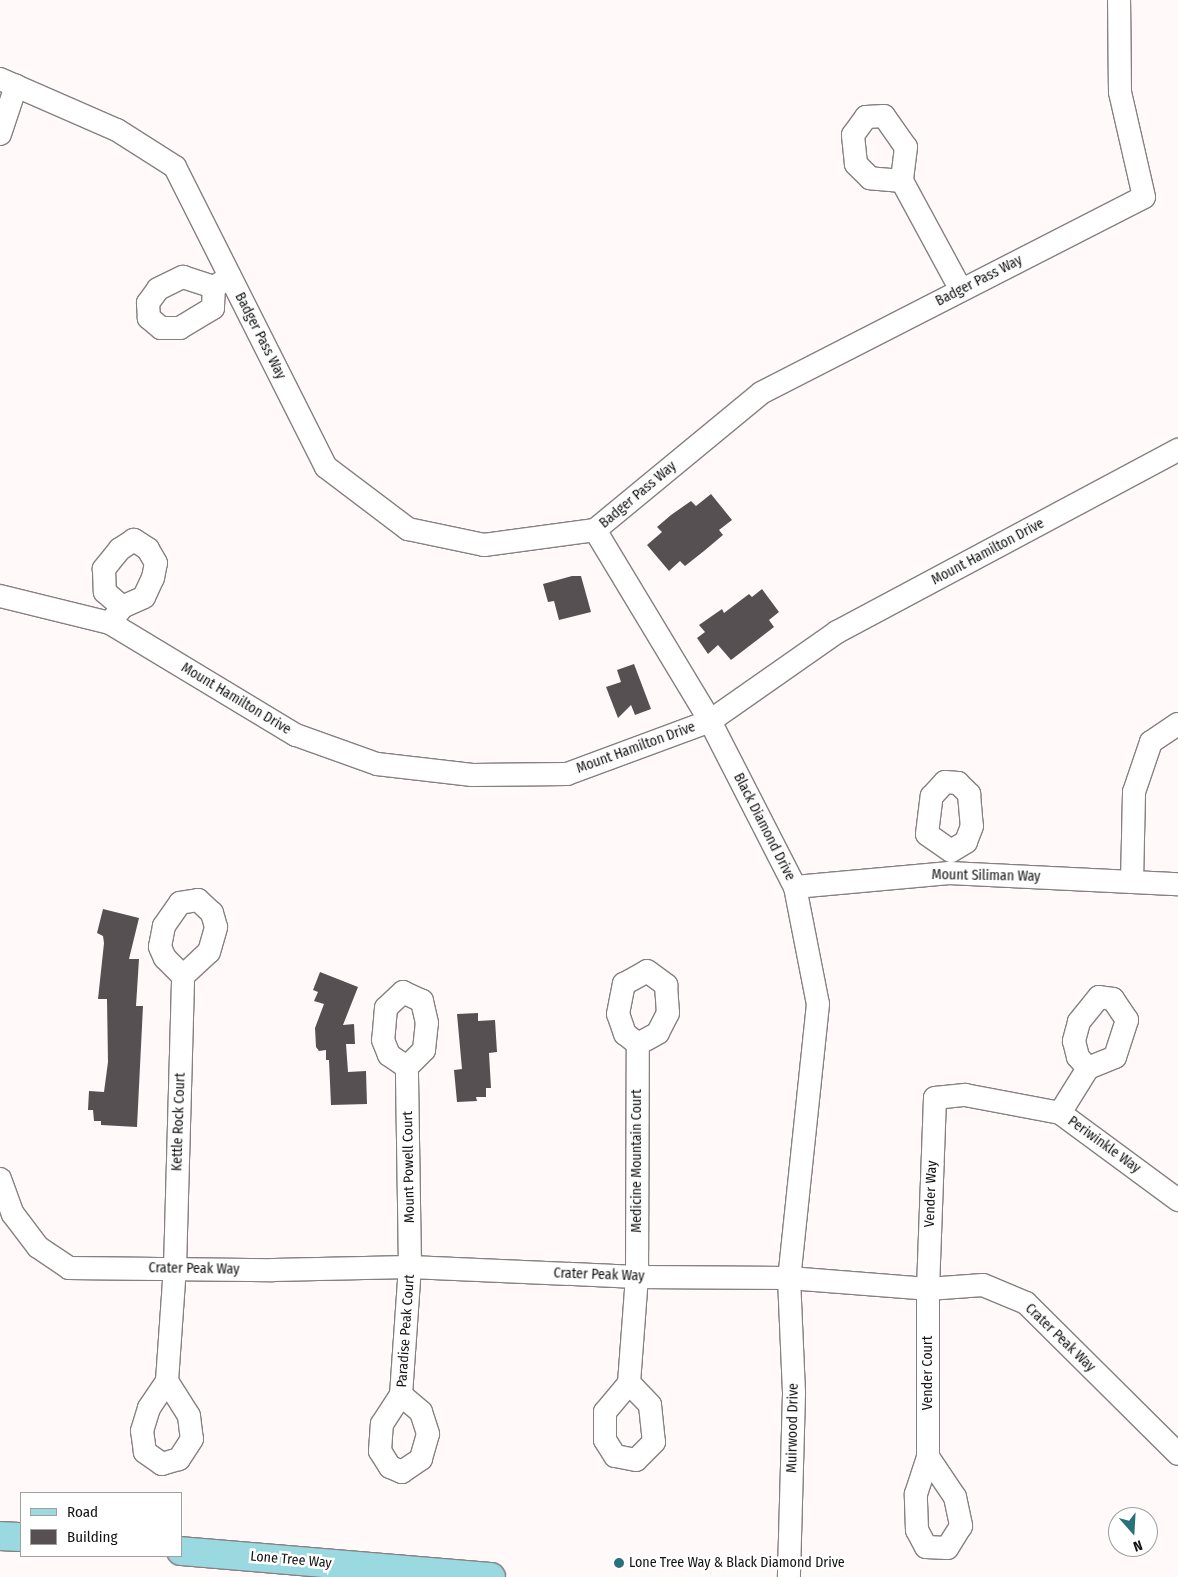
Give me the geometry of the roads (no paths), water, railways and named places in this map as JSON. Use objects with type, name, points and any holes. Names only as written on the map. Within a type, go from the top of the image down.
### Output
[{"type":"main road","points":[[0,1536],[20,1537]]},
{"type":"main road","name":"Lone Tree Way","points":[[182,1551],[491,1577]]},
{"type":"street","name":"Badger Pass Way","points":[[8,83],[117,130],[175,167],[222,282],[326,467],[408,529],[484,545],[595,530],[761,394],[1144,198],[1120,92],[1118,0]]},
{"type":"street","points":[[0,134],[8,83]]},
{"type":"street","points":[[902,181],[961,290]]},
{"type":"street","name":"Mount Hamilton Drive","points":[[0,596],[116,615],[296,735],[377,764],[472,775],[567,774],[710,721],[837,632],[1178,450]]},
{"type":"street","name":"Black Diamond Drive","points":[[595,530],[710,721],[795,887],[818,1004],[789,1278]]},
{"type":"street","points":[[1132,882],[1134,792],[1151,742],[1178,724]]},
{"type":"street","name":"Mount Siliman Way","points":[[795,887],[950,862],[1132,882],[1178,884]]},
{"type":"street","name":"Kettle Rock Court","points":[[167,1381],[175,1268],[183,976]]},
{"type":"street","name":"Medicine Mountain Court","points":[[629,1383],[637,1277],[638,1044]]},
{"type":"street","name":"Mount Powell Court","points":[[407,1067],[410,1267]]},
{"type":"street","points":[[1060,1113],[1088,1068]]},
{"type":"street","name":"Periwinkle Way","points":[[935,1098],[965,1095],[1060,1113],[1178,1200]]},
{"type":"street","name":"Vender Way","points":[[928,1290],[935,1098]]},
{"type":"street","name":"Crater Peak Way","points":[[0,1179],[13,1214],[38,1247],[68,1268],[410,1267],[637,1277],[789,1278],[928,1290],[982,1285],[1026,1304],[1178,1454]]},
{"type":"street","name":"Paradise Peak Court","points":[[401,1395],[410,1267]]},
{"type":"street","name":"Muirwood Drive","points":[[789,1278],[794,1394],[789,1577]]},
{"type":"street","name":"Vender Court","points":[[928,1290],[928,1457]]},
{"type":"place","name":"Lone Tree Way & Black Diamond Drive","points":[[619,1563]]}]
